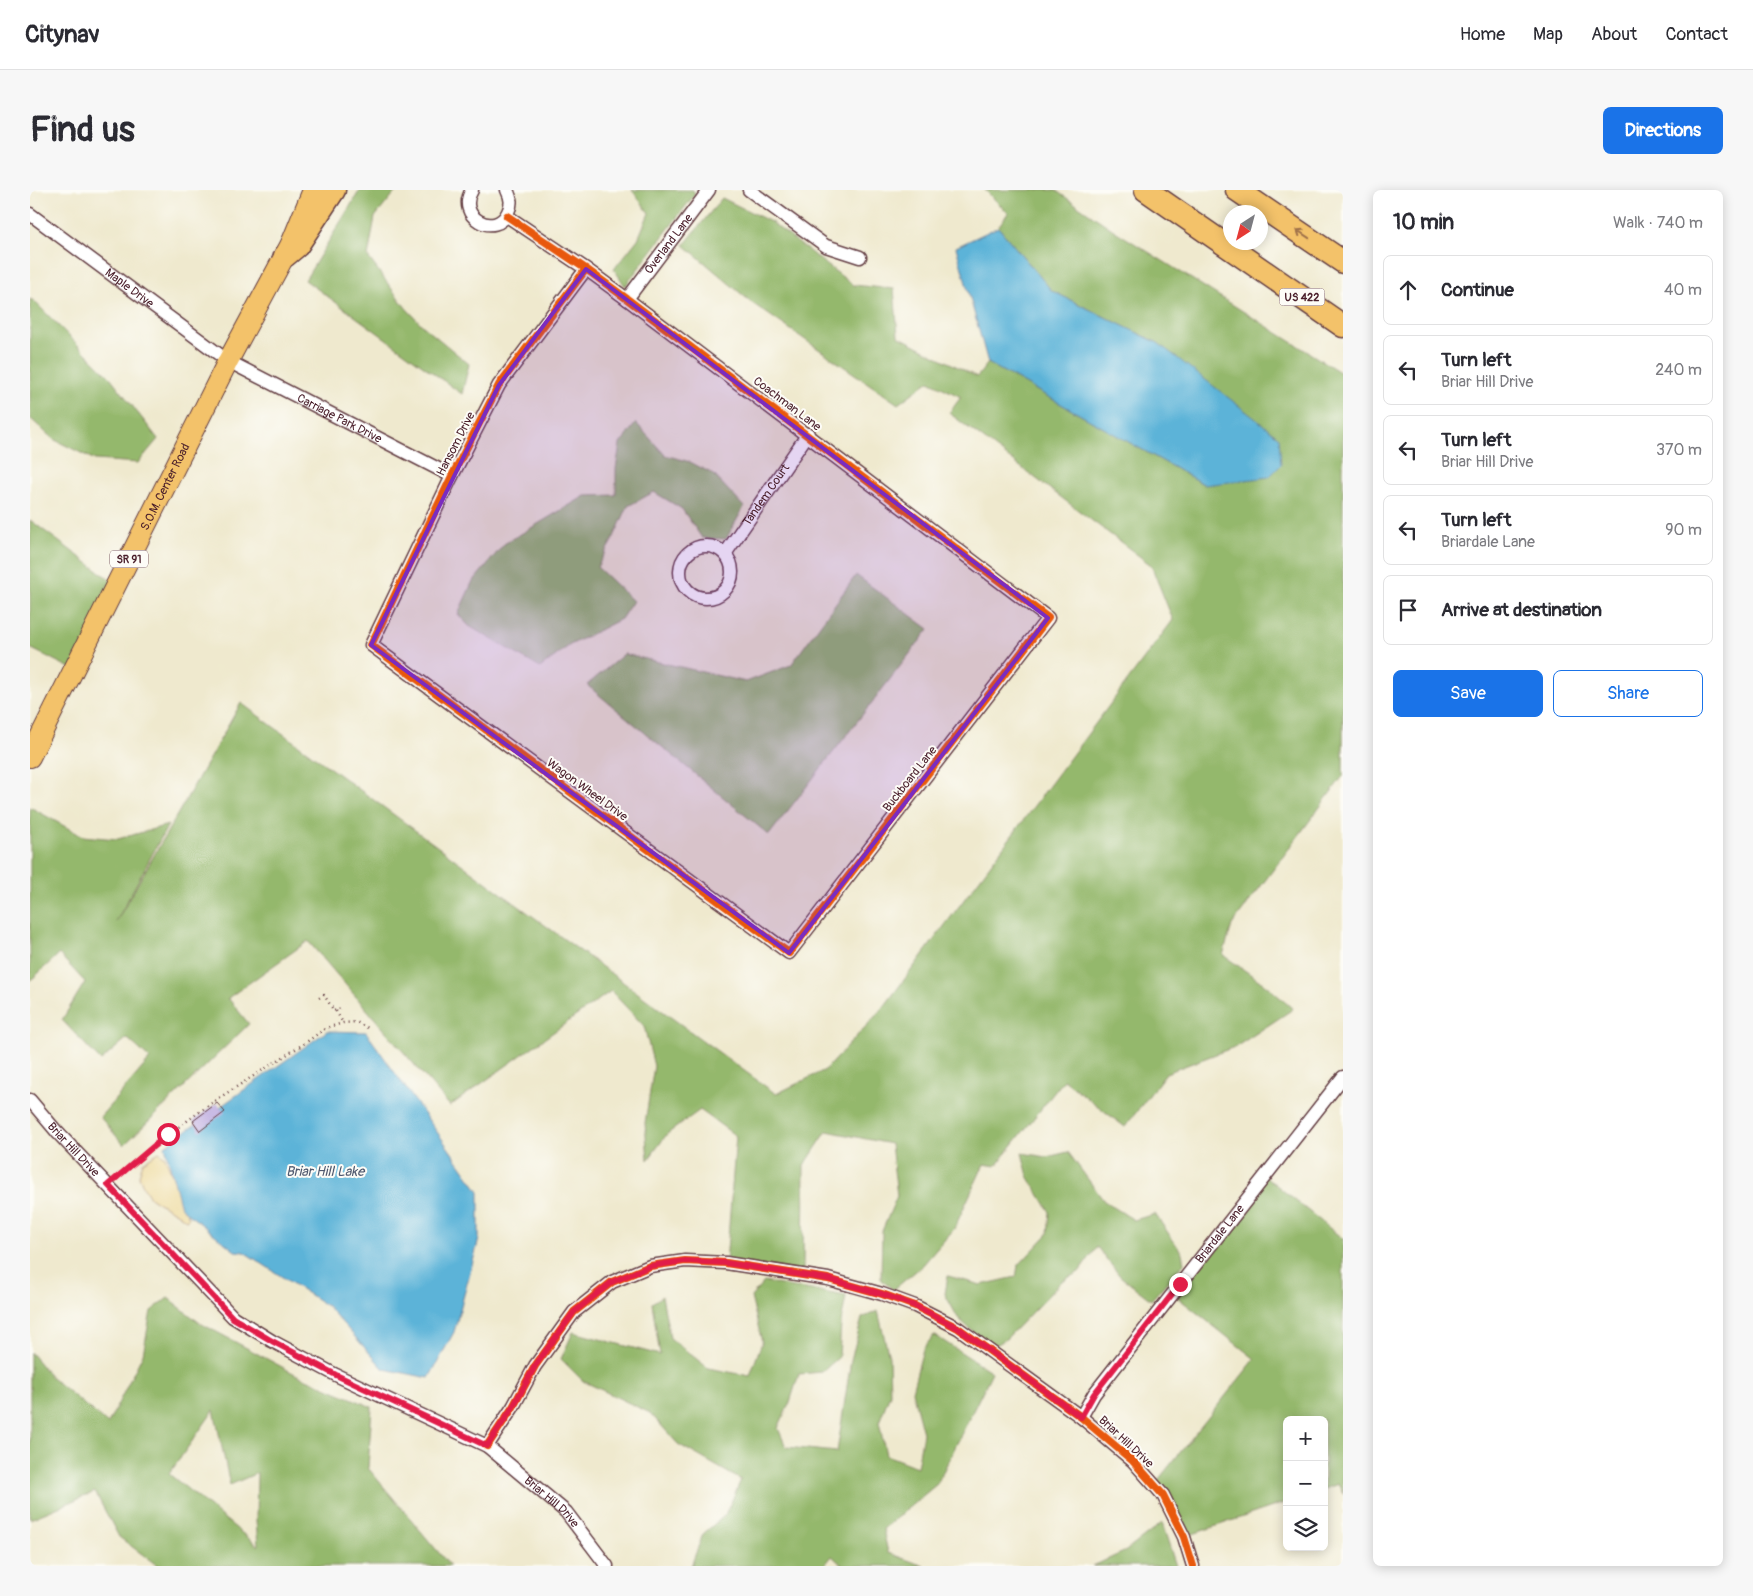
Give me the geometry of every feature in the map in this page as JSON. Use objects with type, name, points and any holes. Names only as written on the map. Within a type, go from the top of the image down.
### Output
[{"type":"highway","points":[[288,250],[297,246],[334,190]]},
{"type":"highway","points":[[1126,190],[1261,268]]},
{"type":"highway","name":"US 422","points":[[1146,190],[1343,326]]},
{"type":"highway","points":[[1237,190],[1343,262]]},
{"type":"main road","name":"S.O.M. Center Road","points":[[288,250],[313,190]]},
{"type":"main road","name":"S.O.M. Center Road","points":[[30,757],[228,361],[288,250],[325,190]]},
{"type":"street","points":[[472,190],[468,199],[468,206],[475,219],[488,224],[495,224],[507,216],[511,203],[507,190]]},
{"type":"street","name":"Overland Lane","points":[[627,299],[709,190]]},
{"type":"street","points":[[749,190],[826,246],[860,257]]},
{"type":"street","name":"Maple Drive","points":[[30,214],[228,361]]},
{"type":"street","name":"Coachman Lane","points":[[507,216],[627,299],[808,434],[1048,618]]},
{"type":"street","name":"Hansom Drive","points":[[371,645],[452,476],[499,385],[586,269]]},
{"type":"street","name":"Carriage Park Drive","points":[[228,361],[452,476]]},
{"type":"street","name":"Tandem Court","points":[[724,554],[808,434]]},
{"type":"street","points":[[700,546],[709,546],[718,548],[724,554],[729,560],[732,569],[728,585],[723,591],[715,596],[707,597],[699,596],[685,587],[680,571],[682,562],[692,549],[700,546]]},
{"type":"street","name":"Buckboard Lane","points":[[790,954],[1048,618]]},
{"type":"street","name":"Wagon Wheel Drive","points":[[371,645],[790,954]]},
{"type":"street","name":"Briardale Lane","points":[[1081,1417],[1094,1394],[1343,1077]]},
{"type":"street","name":"Briar Hill Drive","points":[[30,1100],[57,1132],[233,1318],[312,1363],[487,1446],[566,1512],[607,1566]]},
{"type":"street","name":"Briar Hill Drive","points":[[487,1446],[513,1407],[535,1366],[574,1312],[612,1282],[650,1266],[685,1261],[726,1263],[828,1279],[882,1294],[915,1306],[958,1328],[1081,1417],[1132,1461],[1164,1495],[1184,1537],[1193,1566]]},
{"type":"path","points":[[319,998],[324,995],[334,1011],[336,1010],[343,1023]]},
{"type":"path","points":[[336,1010],[342,1007]]},
{"type":"path","points":[[108,1185],[168,1134],[326,1028],[343,1023],[356,1022],[368,1028]]},
{"type":"highlighted area","points":[[586,269],[1048,618],[789,953],[371,645],[499,385]]},
{"type":"green space","points":[[360,190],[397,190],[375,217],[368,257],[406,308],[423,326],[469,364],[462,394],[305,280]]},
{"type":"green space","points":[[632,190],[693,190],[695,194],[625,286],[614,269],[638,239],[649,213]]},
{"type":"green space","points":[[985,190],[1055,190],[1115,231],[1343,374],[1343,776],[1232,925],[1223,955],[1267,986],[1293,1009],[1237,1046],[1166,1073],[1125,1127],[1064,1080],[996,1166],[984,1164],[954,1229],[922,1266],[893,1290],[881,1279],[882,1231],[897,1196],[891,1144],[827,1131],[804,1166],[803,1275],[726,1263],[736,1136],[700,1110],[667,1134],[648,1160],[645,1123],[654,1066],[644,1026],[611,991],[450,1106],[308,941],[228,998],[249,1024],[124,1145],[100,1117],[150,1059],[127,1038],[101,1061],[62,1020],[85,982],[59,954],[30,981],[30,807],[82,836],[118,839],[168,825],[116,922],[241,703],[776,1094],[825,1070],[883,1008],[1173,620],[1151,565],[949,413],[961,397],[929,381],[898,404],[752,303],[684,245],[722,198],[771,222],[853,285],[894,289],[898,336],[977,377],[988,363],[1205,485],[1158,343],[1052,291],[998,227],[1008,213]]},
{"type":"green space","points":[[30,299],[110,377],[158,439],[138,463],[95,460],[53,439],[30,418]]},
{"type":"green space","points":[[636,423],[665,455],[690,462],[713,474],[744,507],[726,539],[702,538],[682,509],[654,492],[628,506],[613,539],[597,567],[633,601],[621,619],[570,645],[540,668],[469,626],[458,614],[472,583],[504,544],[585,496],[616,495],[616,469],[620,444]]},
{"type":"green space","points":[[30,520],[116,584],[74,670],[30,648]]},
{"type":"green space","points":[[856,575],[929,629],[769,835],[587,685],[624,654],[746,682],[791,665]]},
{"type":"green space","points":[[1068,1152],[1104,1201],[1134,1220],[1155,1214],[1182,1253],[1184,1263],[1151,1300],[1120,1276],[1097,1247],[1079,1272],[1062,1281],[1006,1339],[991,1348],[958,1318],[945,1294],[948,1276],[981,1285],[1016,1277],[1018,1266],[1048,1234],[1050,1212],[1028,1176],[1022,1153],[1047,1157]]},
{"type":"green space","points":[[1265,1176],[1343,1239],[1343,1494],[1338,1484],[1328,1488],[1328,1416],[1283,1416],[1283,1503],[1184,1537],[1154,1485],[1255,1359],[1172,1293]]},
{"type":"green space","points":[[764,1282],[846,1296],[841,1323],[839,1357],[822,1372],[799,1374],[790,1402],[778,1428],[786,1447],[837,1452],[851,1360],[862,1318],[878,1311],[889,1357],[890,1394],[879,1422],[886,1455],[917,1467],[923,1433],[912,1391],[923,1349],[934,1335],[992,1372],[937,1484],[883,1529],[888,1553],[924,1566],[843,1566],[832,1556],[824,1566],[691,1566],[703,1534],[725,1515],[741,1480],[678,1444],[650,1413],[583,1381],[561,1359],[573,1332],[660,1355],[652,1303],[662,1296],[670,1338],[708,1368],[750,1376],[762,1342],[751,1297]]},
{"type":"green space","points":[[168,1298],[200,1323],[297,1375],[372,1407],[368,1468],[450,1566],[158,1566],[119,1537],[95,1492],[30,1519],[30,1352],[52,1378],[108,1424],[143,1354],[151,1311]],"holes":[[[214,1410],[230,1485],[257,1473],[256,1520],[258,1546],[169,1474]]]},
{"type":"green space","points":[[1162,1523],[1176,1566],[1093,1566],[1126,1551]]},
{"type":"sand","points":[[159,1152],[165,1157],[189,1218],[186,1220],[151,1198],[139,1176],[143,1162]]},
{"type":"water","points":[[998,227],[1052,291],[1158,343],[1279,437],[1281,465],[1269,477],[1205,485],[988,363],[956,247]]},
{"type":"water","name":"Briar Hill Lake","points":[[327,1031],[366,1032],[479,1191],[479,1239],[454,1332],[429,1378],[384,1369],[327,1306],[244,1252],[235,1251],[181,1208],[165,1146]]},
{"type":"building","points":[[217,1103],[225,1112],[200,1131],[193,1121]]},
{"type":"cycle path","points":[[507,216],[586,269],[627,299],[1048,618],[789,953],[371,645],[452,476],[499,385],[586,269]]},
{"type":"cycle path","points":[[487,1446],[513,1407],[535,1366],[574,1312],[612,1282],[650,1266],[685,1261],[726,1263],[828,1279],[882,1294],[915,1306],[958,1328],[1081,1417],[1133,1461],[1163,1495],[1184,1537],[1193,1566]]},
{"type":"route","points":[[168,1134],[108,1185],[233,1318],[304,1359],[487,1446],[513,1407],[535,1366],[574,1312],[612,1282],[650,1266],[685,1261],[726,1263],[828,1279],[882,1294],[915,1306],[958,1328],[1081,1417],[1094,1394],[1180,1284]]}]
